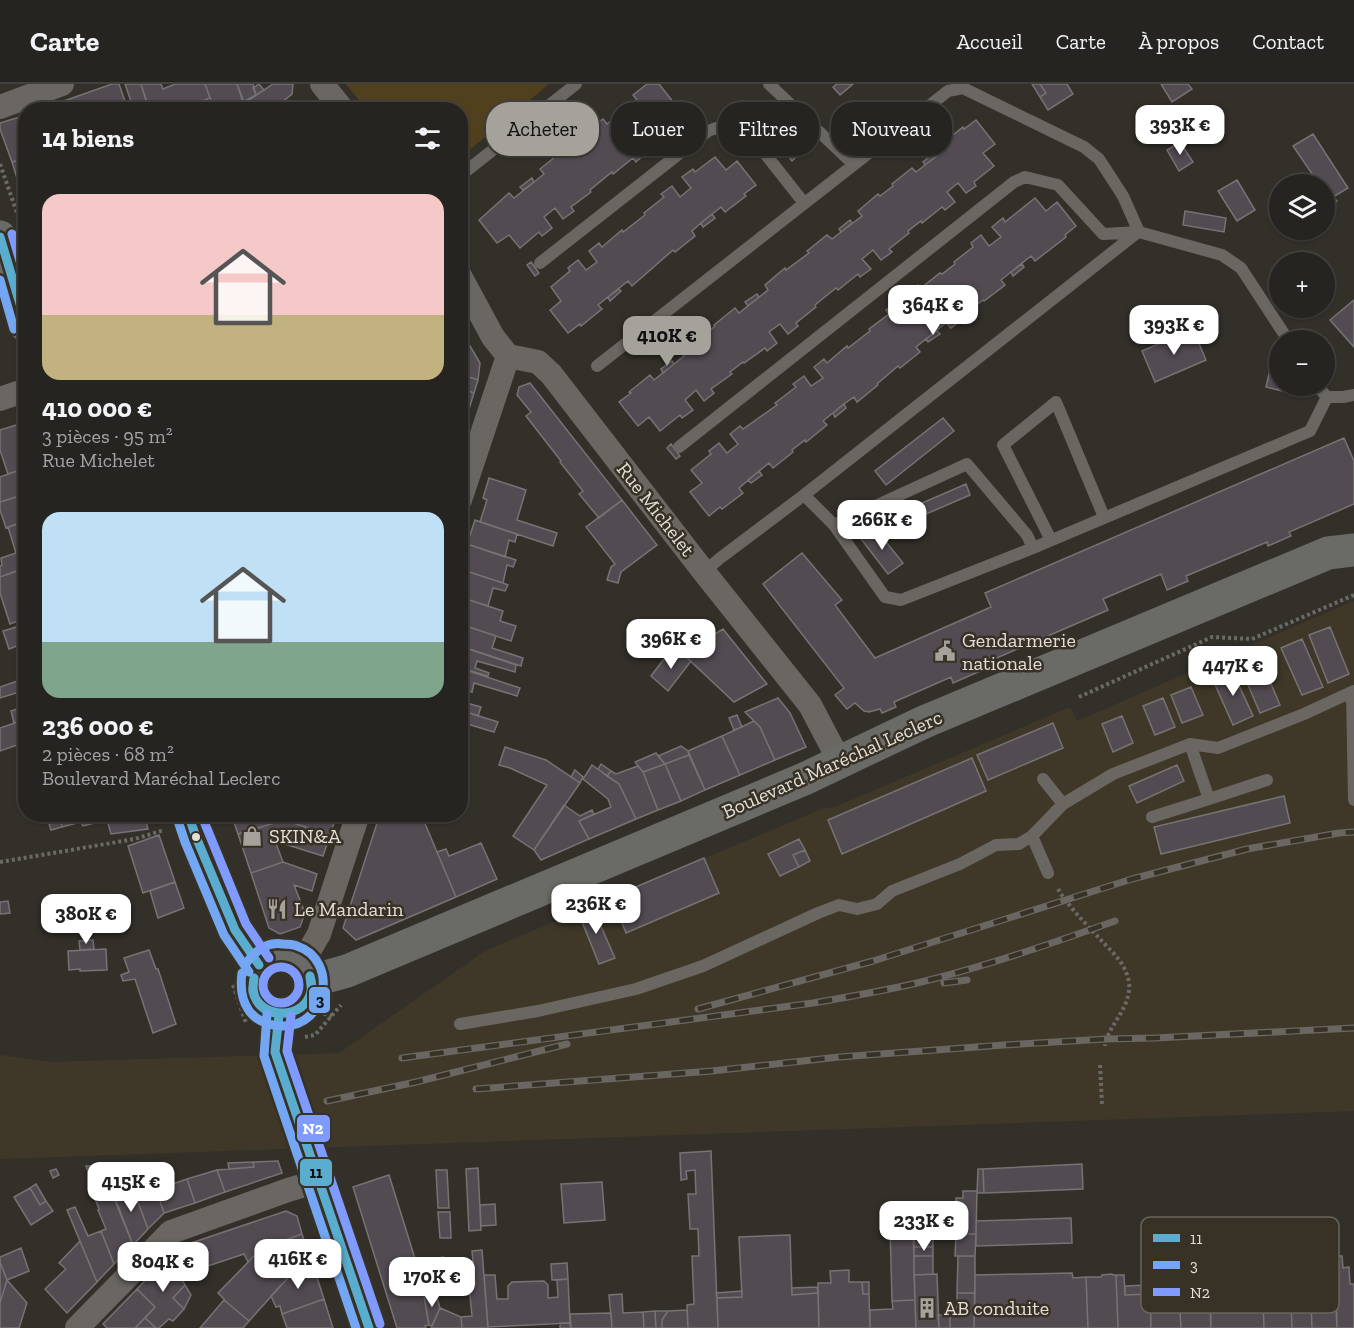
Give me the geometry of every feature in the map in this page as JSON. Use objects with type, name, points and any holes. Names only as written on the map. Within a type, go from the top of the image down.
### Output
[{"type":"street","points":[[0,107],[62,84]]},
{"type":"street","points":[[322,84],[337,102]]},
{"type":"street","points":[[9,227],[18,279]]},
{"type":"street","points":[[468,290],[494,337],[508,356],[468,476]]},
{"type":"street","name":"Rue Michelet","points":[[508,356],[538,362],[551,374],[810,705],[840,762]]},
{"type":"street","points":[[0,399],[18,393]]},
{"type":"street","name":"Boulevard Maréchal Leclerc","points":[[306,972],[347,971],[793,784],[924,722],[1306,562],[1328,553],[1354,550]]},
{"type":"street","points":[[178,822],[196,837],[235,930],[259,965]]},
{"type":"street","points":[[306,972],[355,822]]},
{"type":"street","points":[[276,955],[296,958],[306,972],[310,994],[298,1010],[279,1015],[269,1012],[256,1000],[252,991],[254,973],[267,959],[276,955]]},
{"type":"street","points":[[279,1015],[275,1052],[369,1328]]},
{"type":"street","points":[[77,1328],[171,1232],[318,1180]]},
{"type":"lane","points":[[468,170],[576,84]]},
{"type":"lane","points":[[769,84],[853,165]]},
{"type":"lane","points":[[597,366],[948,91],[963,88],[1084,147],[1099,159],[1123,196],[1139,232]]},
{"type":"lane","points":[[540,263],[708,131],[716,128],[748,139],[759,146],[804,203]]},
{"type":"lane","points":[[679,447],[1014,182],[1025,177],[1058,185],[1103,234],[1139,232],[1222,255],[1241,268],[1281,330]]},
{"type":"lane","points":[[704,572],[1139,232]]},
{"type":"lane","points":[[804,495],[834,525],[885,597],[901,600],[1033,548],[1310,431],[1327,397],[1354,395]]},
{"type":"lane","points":[[1051,540],[1004,446],[1056,402],[1104,517]]},
{"type":"lane","points":[[834,525],[967,464],[1027,535],[1033,548]]},
{"type":"lane","points":[[460,1024],[538,1011],[636,989],[703,966],[839,905],[857,909],[877,904],[892,891],[960,864],[996,845],[1019,844],[1032,836],[1063,804],[1113,774],[1190,744],[1218,748],[1298,717],[1353,692],[1354,800]]},
{"type":"lane","points":[[1190,744],[1209,799]]},
{"type":"lane","points":[[1043,779],[1063,804]]},
{"type":"lane","points":[[1152,817],[1268,780]]},
{"type":"lane","points":[[1032,836],[1048,873]]},
{"type":"path","points":[[0,164],[9,227]]},
{"type":"path","points":[[1079,697],[1212,637],[1252,639],[1354,595]]},
{"type":"path","points":[[0,862],[135,839],[178,822]]},
{"type":"path","points":[[1048,873],[1064,899],[1117,957],[1127,973],[1129,989],[1123,1010],[1106,1039],[1105,1046]]},
{"type":"path","points":[[303,1038],[315,1035],[346,999]]},
{"type":"path","points":[[1100,1065],[1102,1104]]},
{"type":"shaded area","points":[[346,84],[549,84],[527,102],[486,102],[486,136],[468,151],[468,102],[360,102]]},
{"type":"shaded area","points":[[1354,602],[1354,1111],[0,1159],[0,1055],[52,1062],[339,1053],[485,951],[824,808],[835,807],[1070,707],[1077,721]]},
{"type":"building","points":[[112,84],[119,84],[125,102],[61,102]]},
{"type":"building","points":[[125,84],[141,84],[147,102],[131,102]]},
{"type":"building","points":[[141,84],[161,84],[163,89],[175,84],[205,84],[210,98],[200,102],[146,102]]},
{"type":"building","points":[[205,84],[237,84],[244,102],[212,102]]},
{"type":"building","points":[[237,84],[253,84],[256,95],[243,102]]},
{"type":"building","points":[[259,84],[264,90],[256,95],[253,88]]},
{"type":"building","points":[[273,84],[293,84],[292,94],[282,102],[246,102]]},
{"type":"building","points":[[647,84],[659,84],[673,102],[634,102],[637,100],[633,95]]},
{"type":"building","points":[[837,84],[853,84],[840,95],[833,87]]},
{"type":"building","points":[[1032,84],[1040,84],[1046,93],[1040,97]]},
{"type":"building","points":[[1040,84],[1067,84],[1073,94],[1048,110],[1040,97],[1046,93]]},
{"type":"building","points":[[1161,84],[1188,84],[1192,89],[1172,102]]},
{"type":"building","points":[[18,117],[18,160],[12,162],[0,123]]},
{"type":"building","points":[[603,119],[607,124],[611,121],[611,156],[643,156],[636,162],[633,158],[613,174],[612,172],[571,207],[574,211],[563,219],[555,208],[544,217],[552,228],[542,236],[539,232],[520,248],[509,235],[497,243],[479,220],[509,193],[514,198],[544,174],[540,169],[556,156],[599,156],[599,122]]},
{"type":"building","points":[[976,120],[995,144],[983,153],[994,166],[974,182],[976,186],[966,193],[958,183],[947,192],[955,202],[945,210],[942,207],[908,231],[909,233],[889,249],[892,252],[881,260],[873,250],[862,259],[871,269],[860,277],[858,274],[838,290],[836,288],[796,323],[798,326],[788,334],[780,324],[769,332],[777,343],[767,351],[765,348],[730,372],[732,374],[711,389],[714,393],[704,401],[696,390],[685,400],[693,410],[682,418],[680,415],[660,431],[649,417],[638,426],[619,402],[631,393],[629,392],[650,375],[654,380],[684,356],[680,351],[701,335],[702,337],[735,308],[739,313],[768,290],[765,285],[785,268],[786,270],[809,253],[807,251],[827,235],[832,239],[862,216],[858,211],[878,194],[880,196],[893,186],[892,184],[912,168],[916,172],[937,156],[952,156],[952,136],[963,127],[964,129]]},
{"type":"building","points":[[1313,134],[1348,188],[1335,196],[1335,174],[1312,174],[1293,146]]},
{"type":"building","points":[[1180,142],[1193,162],[1179,171],[1167,150]]},
{"type":"building","points":[[788,156],[798,156],[792,161]]},
{"type":"building","points":[[930,156],[936,156],[925,165],[923,162]]},
{"type":"building","points":[[715,157],[726,170],[737,161],[756,185],[725,212],[721,207],[692,231],[695,236],[675,252],[673,250],[632,286],[628,281],[598,305],[602,309],[568,333],[550,310],[561,301],[551,287],[570,271],[568,268],[578,260],[586,270],[597,262],[589,251],[599,243],[602,247],[645,215],[644,213],[664,197],[661,194],[672,186],[680,197],[691,188],[682,177],[693,169],[695,172]]},
{"type":"building","points":[[18,160],[18,182],[12,162]]},
{"type":"building","points":[[532,178],[534,182],[523,190],[520,187]]},
{"type":"building","points":[[1237,180],[1255,210],[1237,221],[1218,191]]},
{"type":"building","points":[[1035,198],[1046,211],[1057,202],[1076,226],[1065,235],[1066,237],[1035,261],[1031,256],[1001,280],[1005,285],[970,310],[971,312],[951,328],[946,323],[916,347],[920,352],[900,368],[898,366],[857,402],[854,397],[844,404],[823,421],[827,425],[792,450],[793,452],[773,468],[769,463],[739,488],[743,493],[709,516],[690,492],[702,483],[691,470],[711,454],[709,451],[719,443],[727,453],[738,444],[730,434],[740,426],[743,429],[777,405],[775,403],[796,387],[793,384],[804,376],[811,386],[823,378],[814,367],[824,359],[827,363],[870,331],[869,329],[889,314],[886,310],[897,302],[905,313],[916,304],[908,293],[918,285],[921,288],[955,264],[954,262],[973,247],[971,243],[981,235],[989,246],[1001,237],[992,227],[1003,218],[1005,222]]},
{"type":"building","points":[[1185,211],[1226,218],[1224,232],[1183,225]]},
{"type":"building","points":[[712,214],[715,218],[703,227],[701,223]]},
{"type":"building","points":[[850,220],[852,223],[841,232],[839,229]]},
{"type":"building","points":[[531,262],[539,273],[535,276],[527,265]]},
{"type":"building","points":[[1022,264],[1024,267],[1013,276],[1011,272]]},
{"type":"building","points":[[619,289],[621,291],[610,301],[608,297]]},
{"type":"building","points":[[757,294],[759,297],[748,306],[745,302]]},
{"type":"building","points":[[1354,300],[1354,347],[1330,320]]},
{"type":"building","points":[[1193,329],[1206,360],[1155,382],[1142,351]]},
{"type":"building","points":[[937,331],[940,334],[928,342],[926,339]]},
{"type":"building","points":[[468,343],[480,363],[478,380],[468,377]]},
{"type":"building","points":[[672,361],[674,364],[663,373],[661,369]]},
{"type":"building","points":[[468,377],[478,380],[474,393],[468,391]]},
{"type":"building","points":[[530,383],[622,500],[599,518],[579,494],[583,491],[526,416],[531,412],[517,395],[519,387]]},
{"type":"building","points":[[468,391],[474,393],[470,406],[468,405]]},
{"type":"building","points":[[844,404],[846,408],[835,417],[833,413]]},
{"type":"building","points":[[943,418],[954,431],[886,485],[875,471]]},
{"type":"building","points":[[18,424],[18,471],[8,474],[0,450],[0,430]]},
{"type":"building","points":[[1344,438],[1354,461],[1354,504],[1289,532],[1291,536],[1268,546],[1267,542],[1186,576],[1188,581],[1167,590],[1161,574],[1103,599],[1108,610],[992,660],[994,665],[953,683],[951,677],[894,702],[896,707],[882,713],[880,709],[864,711],[855,703],[847,709],[835,695],[844,688],[763,584],[802,553],[842,600],[835,605],[875,658],[991,607],[985,593]]},
{"type":"building","points":[[671,444],[680,456],[676,459],[667,448]]},
{"type":"building","points":[[18,471],[18,496],[0,502],[0,477]]},
{"type":"building","points":[[759,471],[762,475],[751,483],[748,480]]},
{"type":"building","points":[[489,478],[526,490],[517,520],[557,533],[553,546],[480,522],[487,500],[483,498]]},
{"type":"building","points":[[966,484],[970,495],[887,531],[883,520]]},
{"type":"building","points":[[18,496],[18,524],[6,528],[0,502]]},
{"type":"building","points":[[622,500],[657,545],[621,572],[618,583],[607,580],[611,567],[615,564],[586,527]]},
{"type":"building","points":[[475,520],[517,534],[515,542],[509,540],[505,557],[468,544]]},
{"type":"building","points":[[18,524],[18,571],[0,577],[1,558],[16,553],[8,527]]},
{"type":"building","points":[[875,528],[903,563],[888,574],[861,539]]},
{"type":"building","points":[[468,544],[516,560],[513,567],[507,565],[503,583],[468,572]]},
{"type":"building","points":[[18,570],[18,621],[10,624],[0,593],[0,577]]},
{"type":"building","points":[[468,572],[508,585],[505,591],[493,588],[488,606],[468,600]]},
{"type":"building","points":[[468,600],[503,611],[500,621],[516,626],[511,641],[468,627]]},
{"type":"building","points":[[18,626],[18,646],[9,649],[3,631]]},
{"type":"building","points":[[468,627],[496,636],[492,648],[523,658],[521,666],[468,649]]},
{"type":"building","points":[[1330,627],[1349,674],[1328,683],[1309,635]]},
{"type":"building","points":[[723,629],[767,684],[734,702],[684,655]]},
{"type":"building","points":[[1302,639],[1323,687],[1302,695],[1281,648]]},
{"type":"building","points":[[468,649],[516,665],[515,672],[477,661],[475,668],[489,673],[488,676],[468,670]]},
{"type":"building","points":[[667,655],[684,655],[691,661],[668,691],[651,676]]},
{"type":"building","points":[[1260,658],[1280,705],[1260,713],[1240,666]]},
{"type":"building","points":[[1232,670],[1253,716],[1233,725],[1212,678]]},
{"type":"building","points":[[468,671],[520,688],[517,696],[474,683],[472,692],[468,691]]},
{"type":"building","points":[[18,681],[18,692],[0,698],[0,687]]},
{"type":"building","points":[[1191,687],[1203,715],[1182,723],[1171,695]]},
{"type":"building","points":[[778,698],[790,713],[806,747],[775,760],[760,727],[745,712]]},
{"type":"building","points":[[1163,698],[1175,727],[1155,735],[1143,706]]},
{"type":"building","points":[[468,703],[481,707],[478,716],[468,712]]},
{"type":"building","points":[[18,709],[18,722],[14,723],[11,711]]},
{"type":"building","points":[[468,713],[498,722],[494,732],[468,724]]},
{"type":"building","points":[[737,715],[742,727],[734,730],[729,718]]},
{"type":"building","points":[[1122,716],[1133,743],[1113,752],[1102,724]]},
{"type":"building","points":[[754,721],[760,727],[775,760],[740,775],[722,736]]},
{"type":"building","points":[[18,722],[18,745],[0,751],[0,728]]},
{"type":"building","points":[[1053,723],[1063,748],[988,780],[977,755]]},
{"type":"building","points":[[722,736],[740,775],[705,790],[688,751]]},
{"type":"building","points":[[681,746],[688,751],[689,755],[665,764],[658,756]]},
{"type":"building","points":[[505,747],[546,760],[580,783],[534,850],[513,836],[547,785],[499,765]]},
{"type":"building","points":[[656,753],[665,764],[643,772],[635,762]]},
{"type":"building","points":[[689,755],[705,790],[681,801],[665,764]]},
{"type":"building","points":[[972,758],[986,791],[842,854],[828,820]]},
{"type":"building","points":[[601,764],[611,771],[607,776],[598,769]]},
{"type":"building","points":[[665,764],[681,801],[658,810],[643,772]]},
{"type":"building","points":[[592,765],[619,784],[636,819],[589,839],[579,821],[611,807],[608,799],[583,779]]},
{"type":"building","points":[[1177,765],[1184,781],[1137,803],[1129,786]]},
{"type":"building","points":[[638,766],[643,772],[658,810],[636,819],[619,784],[607,776],[611,771],[616,774]]},
{"type":"building","points":[[575,770],[583,777],[580,783],[571,777]]},
{"type":"building","points":[[1284,796],[1290,823],[1161,854],[1154,827]]},
{"type":"building","points":[[564,805],[580,816],[592,810],[594,814],[579,821],[589,839],[541,860],[534,850]]},
{"type":"building","points":[[61,822],[81,822],[62,827]]},
{"type":"building","points":[[61,822],[62,827],[51,830],[49,824]]},
{"type":"building","points":[[81,822],[99,822],[83,826]]},
{"type":"building","points":[[108,822],[146,822],[148,829],[111,834]]},
{"type":"building","points":[[234,822],[277,822],[238,834]]},
{"type":"building","points":[[277,822],[290,822],[330,835],[323,856],[275,841],[283,862],[251,873],[238,834]]},
{"type":"building","points":[[290,822],[334,822],[330,835]]},
{"type":"building","points":[[377,822],[424,822],[456,897],[356,940],[343,928]]},
{"type":"building","points":[[159,835],[175,882],[143,893],[128,846]]},
{"type":"building","points":[[799,839],[805,850],[793,855],[799,867],[780,876],[768,854]]},
{"type":"building","points":[[481,843],[497,879],[456,897],[437,852],[446,849],[449,856]]},
{"type":"building","points":[[805,850],[810,861],[799,867],[793,855]]},
{"type":"building","points":[[704,858],[719,893],[626,933],[612,897]]},
{"type":"building","points":[[283,862],[317,874],[312,891],[294,885],[305,913],[300,927],[280,934],[269,928],[251,873]]},
{"type":"building","points":[[175,882],[184,908],[158,918],[150,891]]},
{"type":"building","points":[[8,901],[10,913],[0,914],[0,902]]},
{"type":"building","points":[[592,906],[615,958],[599,964],[578,912]]},
{"type":"building","points":[[93,940],[94,949],[80,950],[79,941]]},
{"type":"building","points":[[106,949],[107,970],[69,970],[68,951]]},
{"type":"building","points":[[149,950],[156,969],[158,969],[176,1024],[153,1033],[135,979],[123,981],[121,975],[129,972],[124,958]]},
{"type":"building","points":[[711,1151],[718,1328],[688,1328],[687,1305],[694,1304],[692,1256],[699,1256],[698,1229],[690,1229],[688,1194],[696,1194],[695,1170],[686,1171],[687,1179],[681,1180],[680,1153]]},
{"type":"building","points":[[278,1161],[282,1173],[225,1192],[217,1170],[254,1167],[253,1162]]},
{"type":"building","points":[[253,1162],[254,1167],[229,1169],[228,1163]]},
{"type":"building","points":[[1082,1164],[1083,1189],[984,1193],[983,1169]]},
{"type":"building","points":[[86,1166],[101,1166],[133,1245],[114,1264],[101,1231],[106,1229],[95,1199],[100,1197]]},
{"type":"building","points":[[478,1168],[481,1230],[469,1231],[466,1169]]},
{"type":"building","points":[[56,1169],[59,1175],[53,1178],[50,1171]]},
{"type":"building","points":[[978,1169],[983,1169],[984,1193],[977,1193]]},
{"type":"building","points":[[217,1170],[225,1192],[195,1203],[187,1179]]},
{"type":"building","points":[[436,1170],[447,1170],[449,1208],[438,1208]]},
{"type":"building","points":[[389,1175],[421,1278],[429,1325],[425,1326],[426,1328],[397,1328],[353,1187]]},
{"type":"building","points":[[160,1177],[164,1187],[187,1179],[195,1203],[164,1213],[153,1180]]},
{"type":"building","points":[[153,1180],[164,1213],[148,1229],[132,1186]]},
{"type":"building","points":[[602,1182],[605,1220],[564,1223],[561,1184]]},
{"type":"building","points":[[36,1184],[46,1201],[40,1205],[30,1188]]},
{"type":"building","points":[[132,1186],[148,1229],[133,1245],[113,1193]]},
{"type":"building","points":[[30,1188],[40,1205],[46,1201],[53,1211],[31,1225],[14,1197]]},
{"type":"building","points":[[963,1191],[977,1191],[976,1234],[950,1232],[949,1207],[956,1207],[956,1198],[963,1198]]},
{"type":"building","points":[[495,1204],[496,1225],[481,1226],[480,1205]]},
{"type":"building","points":[[75,1207],[88,1236],[101,1231],[114,1264],[97,1282],[67,1210]]},
{"type":"building","points":[[286,1211],[297,1216],[302,1234],[274,1244],[280,1261],[264,1266],[257,1253],[248,1262],[244,1254],[199,1269],[192,1265],[185,1245]]},
{"type":"building","points":[[438,1212],[450,1212],[451,1238],[440,1238]]},
{"type":"building","points":[[932,1215],[933,1226],[913,1226],[913,1216]]},
{"type":"building","points":[[1071,1218],[1072,1243],[976,1246],[976,1221]]},
{"type":"building","points":[[913,1226],[933,1226],[933,1247],[914,1247]]},
{"type":"building","points":[[913,1226],[915,1300],[892,1301],[890,1227]]},
{"type":"building","points":[[302,1234],[313,1265],[285,1275],[287,1279],[249,1321],[218,1293],[257,1253],[264,1266],[280,1261],[274,1244]]},
{"type":"building","points":[[956,1234],[976,1234],[975,1256],[955,1256]]},
{"type":"building","points":[[790,1235],[792,1295],[818,1293],[819,1328],[718,1328],[717,1298],[742,1297],[739,1237]]},
{"type":"building","points":[[80,1241],[97,1282],[67,1313],[45,1289],[66,1269],[59,1263]]},
{"type":"building","points":[[914,1247],[933,1247],[933,1256],[914,1256]]},
{"type":"building","points":[[21,1248],[29,1271],[7,1280],[0,1257]]},
{"type":"building","points":[[482,1250],[488,1328],[462,1328],[461,1317],[472,1316],[469,1285],[475,1284],[472,1251]]},
{"type":"building","points":[[169,1256],[185,1285],[173,1298],[184,1309],[173,1321],[169,1319],[156,1328],[145,1318],[155,1307],[137,1289]]},
{"type":"building","points":[[914,1256],[933,1256],[933,1274],[914,1275]]},
{"type":"building","points":[[958,1256],[975,1256],[975,1293],[957,1293]]},
{"type":"building","points":[[1339,1256],[1342,1256],[1343,1268],[1349,1267],[1350,1284],[1354,1284],[1354,1328],[1337,1328]]},
{"type":"building","points":[[443,1257],[447,1267],[433,1271],[440,1293],[424,1296],[417,1265]]},
{"type":"building","points":[[0,1262],[7,1280],[0,1303]]},
{"type":"building","points":[[567,1263],[568,1279],[552,1280],[551,1264]]},
{"type":"building","points":[[313,1265],[324,1299],[282,1314],[280,1306],[276,1307],[271,1296],[287,1279],[285,1275]]},
{"type":"building","points":[[849,1270],[849,1282],[862,1282],[863,1294],[869,1294],[870,1328],[819,1328],[818,1283],[831,1283],[830,1271]]},
{"type":"building","points":[[1072,1273],[1073,1278],[1086,1277],[1088,1328],[974,1328],[975,1275]]},
{"type":"building","name":"AB conduite","points":[[937,1274],[939,1328],[916,1328],[914,1275]]},
{"type":"building","points":[[484,1275],[495,1275],[497,1299],[508,1299],[508,1286],[512,1282],[544,1281],[548,1285],[548,1298],[558,1297],[557,1280],[568,1279],[570,1323],[488,1327]]},
{"type":"building","points":[[1116,1275],[1118,1328],[1088,1328],[1086,1277]]},
{"type":"building","points":[[1116,1275],[1124,1275],[1125,1295],[1141,1294],[1141,1313],[1151,1313],[1151,1328],[1118,1328]]},
{"type":"building","points":[[7,1280],[27,1303],[19,1328],[0,1328],[0,1303]]},
{"type":"building","points":[[862,1282],[869,1282],[869,1294],[863,1294]]},
{"type":"building","points":[[185,1285],[191,1295],[184,1309],[173,1298]]},
{"type":"building","points":[[1141,1285],[1141,1294],[1125,1295],[1125,1286]]},
{"type":"building","points":[[817,1287],[818,1293],[792,1295],[792,1288]]},
{"type":"building","points":[[137,1289],[155,1307],[135,1328],[107,1328],[103,1324]]},
{"type":"building","points":[[742,1291],[742,1297],[717,1298],[716,1293]]},
{"type":"building","points":[[957,1293],[975,1293],[974,1328],[950,1328],[950,1315],[957,1315]]},
{"type":"building","points":[[436,1294],[440,1308],[432,1326],[429,1325],[424,1296]]},
{"type":"building","points":[[622,1294],[623,1313],[643,1312],[644,1328],[612,1328],[609,1295]]},
{"type":"building","points":[[324,1299],[333,1328],[287,1328],[282,1314]]},
{"type":"building","points":[[224,1300],[249,1321],[243,1328],[200,1328]]},
{"type":"building","points":[[915,1300],[916,1328],[870,1328],[870,1310],[893,1309],[892,1301]]},
{"type":"building","points":[[440,1308],[461,1317],[462,1328],[431,1328]]},
{"type":"building","points":[[687,1310],[688,1328],[662,1328],[662,1320],[668,1311]]},
{"type":"building","points":[[655,1311],[668,1311],[662,1320],[662,1328],[656,1328]]},
{"type":"building","points":[[655,1311],[656,1328],[644,1328],[643,1312]]},
{"type":"building","points":[[611,1313],[612,1328],[571,1328],[570,1314]]},
{"type":"building","points":[[1151,1313],[1180,1313],[1181,1328],[1151,1328]]},
{"type":"building","points":[[1180,1313],[1211,1313],[1211,1328],[1181,1328]]},
{"type":"building","points":[[1210,1313],[1263,1313],[1264,1328],[1211,1328]]},
{"type":"building","points":[[1264,1313],[1291,1313],[1292,1328],[1264,1328]]},
{"type":"building","points":[[1291,1313],[1311,1313],[1312,1328],[1292,1328]]},
{"type":"building","points":[[1311,1313],[1337,1313],[1337,1328],[1312,1328]]},
{"type":"building","points":[[938,1315],[950,1315],[950,1328],[939,1328]]},
{"type":"building","points":[[145,1318],[156,1328],[135,1328]]},
{"type":"building","points":[[560,1323],[570,1323],[571,1328],[560,1328]]},
{"type":"railway","points":[[698,1009],[873,961],[1132,879],[1247,849],[1354,832]]},
{"type":"railway","points":[[402,1058],[813,1003],[878,991],[942,977],[1041,947],[1115,921]]},
{"type":"railway","points":[[944,983],[967,980]]},
{"type":"railway","points":[[476,1089],[1004,1045],[1354,1028]]},
{"type":"railway","points":[[327,1101],[416,1082],[567,1044]]},
{"type":"transit line","name":"N2","points":[[12,234],[18,254]]},
{"type":"transit line","name":"11","points":[[0,237],[18,297]]},
{"type":"transit line","name":"3","points":[[0,280],[14,329]]},
{"type":"transit line","name":"3","points":[[178,822],[224,935],[249,972]]},
{"type":"transit line","name":"11","points":[[191,822],[235,930],[259,965]]},
{"type":"transit line","name":"N2","points":[[204,822],[246,924],[269,958]]},
{"type":"transit line","name":"3","points":[[242,973],[244,1002],[254,1016],[271,1025],[282,1026],[298,1023],[310,1016],[318,1005],[323,978],[319,965],[310,953],[290,944],[272,944],[257,952],[245,965]]},
{"type":"transit line","name":"N2","points":[[281,967],[293,973],[299,985],[293,997],[281,1003],[269,997],[263,985],[269,973],[281,967]]},
{"type":"transit line","name":"11","points":[[254,978],[253,990],[257,1001],[264,1008],[283,1013],[301,1007],[307,1001],[311,989],[310,976]]},
{"type":"transit line","name":"11","points":[[254,978],[254,994],[260,1006],[271,1012],[284,1013],[296,1010],[306,1003],[311,991],[310,976]]},
{"type":"transit line","name":"3","points":[[267,1014],[264,1056],[356,1328]]},
{"type":"transit line","name":"11","points":[[279,1015],[275,1052],[369,1328]]},
{"type":"transit line","name":"N2","points":[[291,1016],[287,1051],[380,1324]]},
{"type":"place","name":"Gendarmerie nationale","points":[[945,651]]},
{"type":"place","name":"SKIN&A","points":[[252,836]]},
{"type":"place","name":"Le Mandarin","points":[[277,909]]},
{"type":"place","name":"AB conduite","points":[[927,1308]]}]
